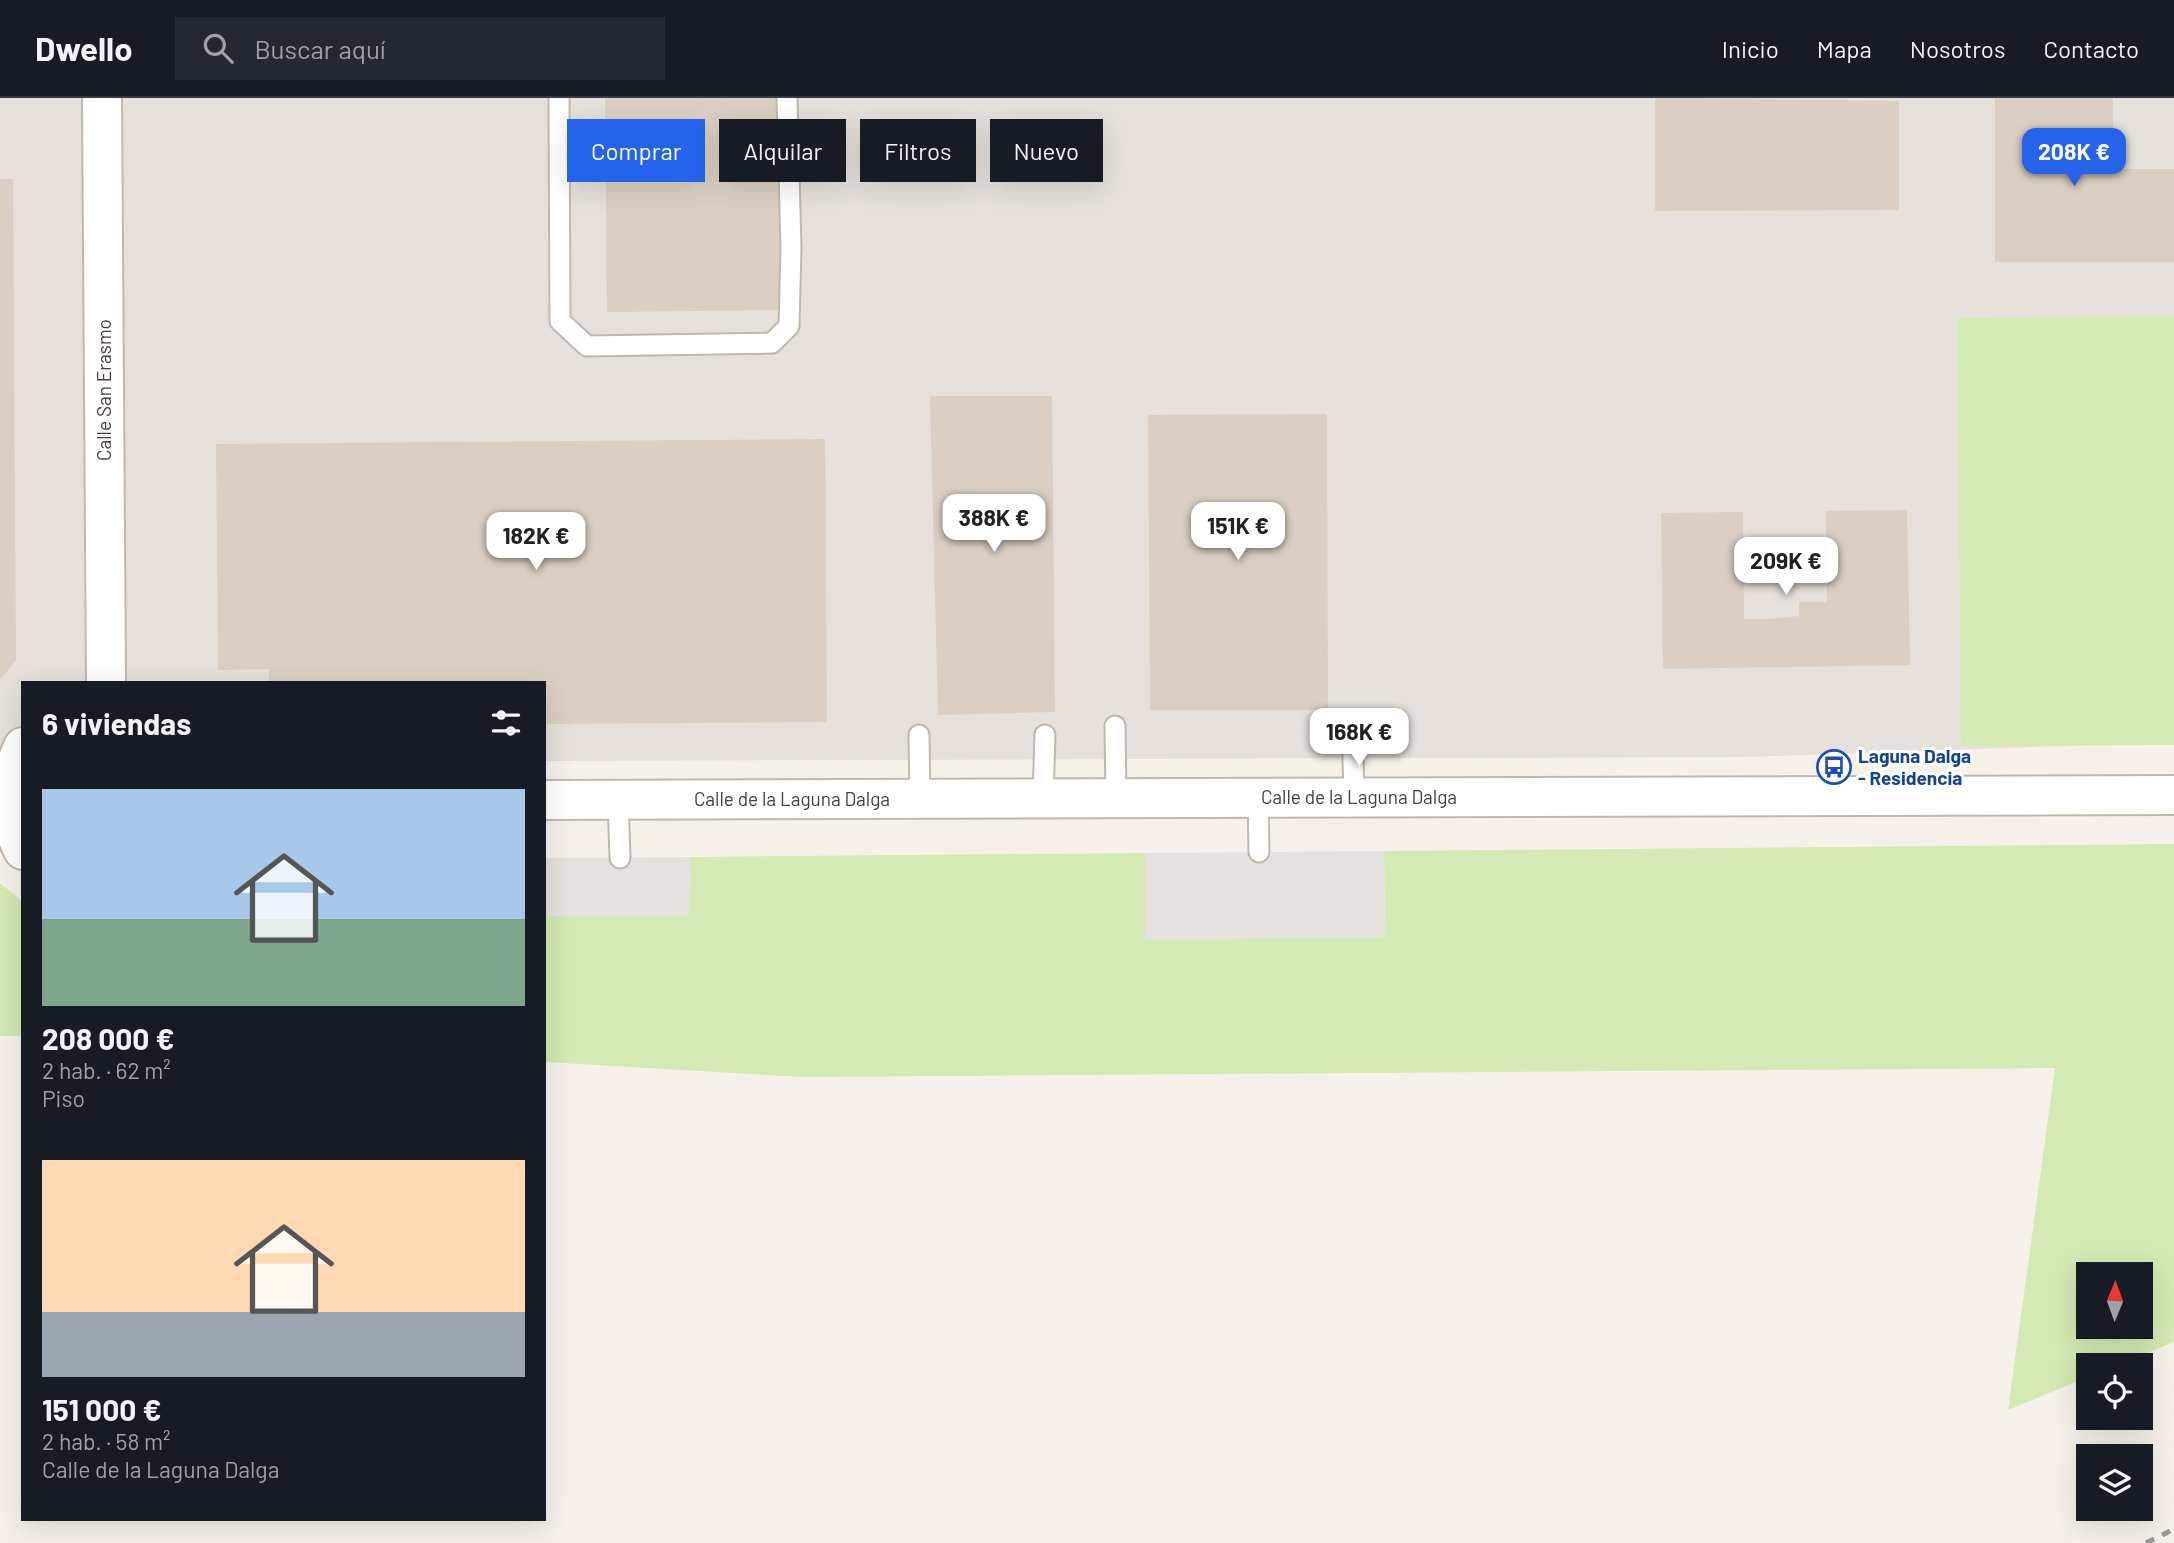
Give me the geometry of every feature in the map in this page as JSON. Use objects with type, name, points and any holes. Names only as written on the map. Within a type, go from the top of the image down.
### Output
[{"type":"street","name":"Calle San Erasmo","points":[[102,98],[106,681]]},
{"type":"street","points":[[11,827],[10,781],[21,752]]},
{"type":"street","name":"Calle de la Laguna Dalga","points":[[546,800],[2174,795]]},
{"type":"lane","points":[[559,98],[560,321],[587,346],[772,343],[789,326],[791,248],[786,98]]},
{"type":"lane","points":[[1352,720],[1354,797]]},
{"type":"lane","points":[[1115,726],[1116,798]]},
{"type":"lane","points":[[919,735],[920,799]]},
{"type":"lane","points":[[1043,799],[1045,735]]},
{"type":"lane","points":[[1258,797],[1259,852]]},
{"type":"lane","points":[[618,800],[620,858]]},
{"type":"shaded area","points":[[0,98],[2174,98],[2174,742],[1746,757],[546,761],[546,681],[21,681],[21,761],[0,761]]},
{"type":"shaded area","points":[[1384,851],[1385,937],[1145,939],[1145,853]]},
{"type":"shaded area","points":[[690,857],[689,916],[546,916],[546,858]]},
{"type":"green space","points":[[2174,316],[2174,745],[1961,746],[1957,318]]},
{"type":"green space","points":[[2174,844],[2174,1342],[2147,1353],[2076,1353],[2076,1382],[2008,1410],[2055,1068],[802,1077],[546,1062],[546,916],[689,916],[690,857],[1145,853],[1145,939],[1385,937],[1384,851]]},
{"type":"green space","points":[[0,883],[21,900],[21,1036],[0,1036]]},
{"type":"building","points":[[605,98],[779,98],[779,119],[719,119],[719,182],[780,182],[782,310],[607,312],[606,182],[705,182],[705,119],[605,119]]},
{"type":"building","points":[[1655,98],[1899,101],[1899,210],[1655,211]]},
{"type":"building","points":[[1995,98],[2113,98],[2113,169],[2174,169],[2174,262],[1995,262]]},
{"type":"building","points":[[0,179],[13,179],[16,660],[0,680]]},
{"type":"building","points":[[930,396],[1052,396],[1055,712],[938,715]]},
{"type":"building","points":[[1327,414],[1328,710],[1150,710],[1148,415]]},
{"type":"building","points":[[825,439],[827,722],[546,724],[546,681],[269,681],[269,669],[218,670],[216,444]]},
{"type":"building","points":[[1907,510],[1910,665],[1663,669],[1661,513],[1743,512],[1744,619],[1770,619],[1799,616],[1799,602],[1827,602],[1826,511]]},
{"type":"railway","points":[[2146,1543],[2174,1529]]},
{"type":"place","name":"Laguna Dalga - Residencia","points":[[1834,767]]}]
